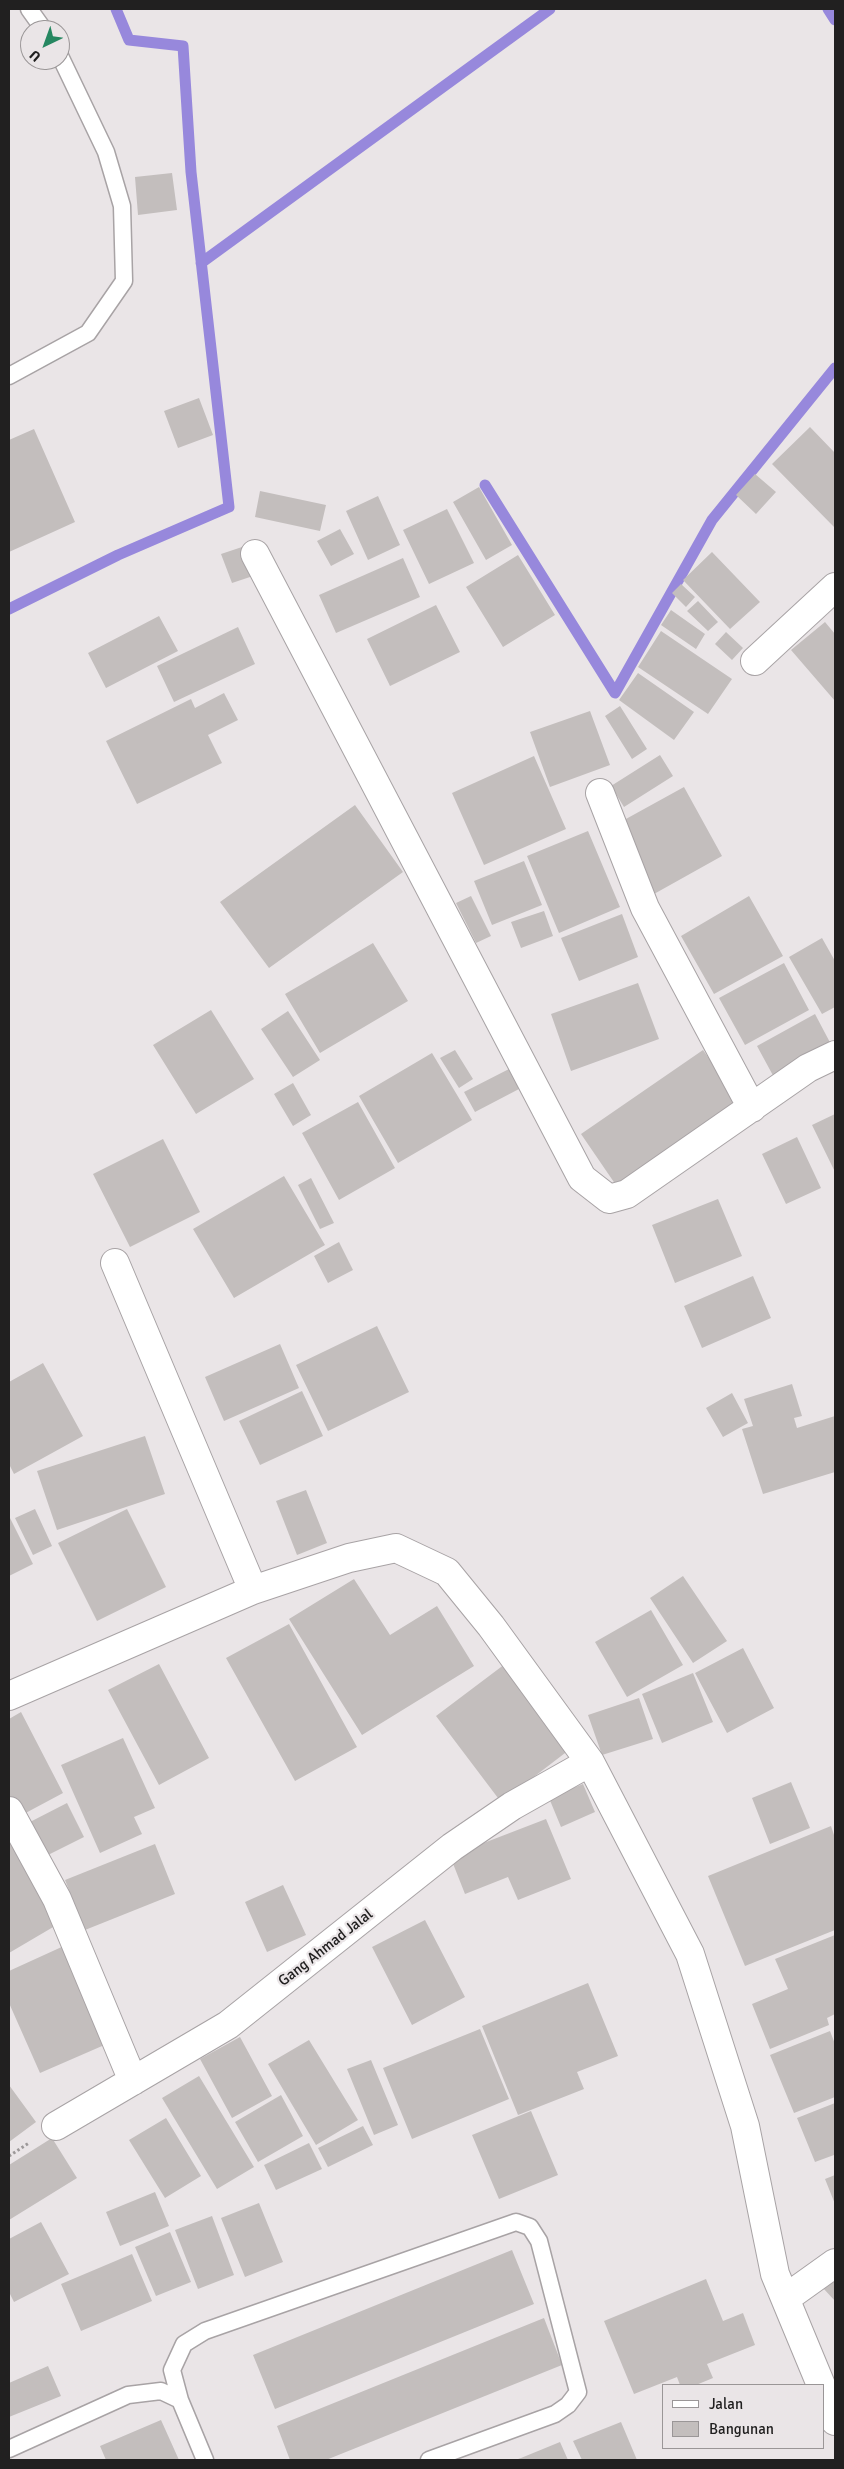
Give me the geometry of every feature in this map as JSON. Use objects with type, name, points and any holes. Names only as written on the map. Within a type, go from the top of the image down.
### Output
[{"type":"street","points":[[255,554],[582,1178],[609,1199],[627,1194],[808,1068],[835,1055]]},
{"type":"street","points":[[754,661],[835,587]]},
{"type":"street","points":[[600,793],[645,908],[752,1108]]},
{"type":"street","points":[[115,1264],[253,1590]]},
{"type":"street","points":[[10,1693],[253,1590],[349,1558],[396,1548],[447,1572],[491,1626],[590,1762],[690,1954],[745,2126],[776,2274],[821,2384]]},
{"type":"street","name":"Gang Ahmad Jalal","points":[[56,2126],[228,2025],[452,1847],[512,1806],[590,1762]]},
{"type":"street","points":[[9,1811],[58,1899],[133,2081]]},
{"type":"street","points":[[786,2298],[835,2263]]},
{"type":"street","points":[[824,2392],[835,2420]]},
{"type":"lane","points":[[28,9],[36,20]]},
{"type":"lane","points":[[9,376],[88,333],[124,281],[122,206],[106,152],[67,70]]},
{"type":"lane","points":[[205,2460],[180,2400],[172,2370],[184,2344],[205,2331],[516,2222],[530,2227],[539,2241],[578,2392],[568,2405],[555,2414],[429,2460]]},
{"type":"lane","points":[[9,2449],[128,2395],[161,2391],[180,2400]]},
{"type":"building","points":[[172,173],[177,210],[138,215],[135,177]]},
{"type":"building","points":[[199,398],[213,435],[178,448],[164,411]]},
{"type":"building","points":[[810,427],[835,453],[835,528],[772,464]]},
{"type":"building","points":[[34,429],[75,522],[9,552],[9,440]]},
{"type":"building","points":[[755,474],[776,492],[756,514],[736,495]]},
{"type":"building","points":[[479,487],[512,545],[486,560],[453,502]]},
{"type":"building","points":[[260,491],[326,505],[320,531],[255,517]]},
{"type":"building","points":[[378,496],[400,545],[368,560],[346,511]]},
{"type":"building","points":[[447,509],[474,563],[429,584],[403,530]]},
{"type":"building","points":[[340,529],[354,554],[331,566],[317,541]]},
{"type":"building","points":[[242,547],[253,576],[232,583],[221,554]]},
{"type":"building","points":[[712,552],[760,602],[730,629],[683,580]]},
{"type":"building","points":[[518,555],[555,615],[503,647],[466,587]]},
{"type":"building","points":[[403,558],[420,597],[336,633],[319,595]]},
{"type":"building","points":[[681,584],[695,597],[686,607],[672,593]]},
{"type":"building","points":[[698,601],[718,622],[708,631],[687,611]]},
{"type":"building","points":[[436,605],[460,652],[390,686],[367,639]]},
{"type":"building","points":[[671,610],[705,634],[696,649],[661,625]]},
{"type":"building","points":[[159,616],[178,651],[106,688],[88,653]]},
{"type":"building","points":[[825,622],[835,634],[835,701],[791,650]]},
{"type":"building","points":[[238,627],[255,664],[174,702],[157,666]]},
{"type":"building","points":[[661,631],[732,679],[708,714],[638,667]]},
{"type":"building","points":[[726,632],[743,648],[732,660],[715,644]]},
{"type":"building","points":[[638,673],[694,712],[674,740],[619,700]]},
{"type":"building","points":[[224,693],[238,720],[208,735],[222,763],[137,804],[106,741],[191,699],[195,708]]},
{"type":"building","points":[[620,706],[647,749],[632,759],[605,716]]},
{"type":"building","points":[[590,711],[610,765],[550,787],[530,732]]},
{"type":"building","points":[[660,755],[673,776],[624,807],[611,786]]},
{"type":"building","points":[[534,756],[566,829],[484,865],[452,793]]},
{"type":"building","points":[[684,787],[722,856],[654,894],[615,825]]},
{"type":"building","points":[[355,805],[403,872],[269,968],[220,902]]},
{"type":"building","points":[[588,831],[620,907],[559,933],[527,856]]},
{"type":"building","points":[[524,861],[542,905],[492,925],[474,881]]},
{"type":"building","points":[[471,896],[491,936],[476,943],[456,903]]},
{"type":"building","points":[[749,896],[783,956],[714,994],[681,936]]},
{"type":"building","points":[[544,911],[553,936],[521,948],[511,922]]},
{"type":"building","points":[[622,914],[638,957],[579,981],[561,938]]},
{"type":"building","points":[[822,938],[835,961],[835,1007],[822,1014],[789,957]]},
{"type":"building","points":[[373,943],[408,1001],[320,1053],[285,994]]},
{"type":"building","points":[[784,963],[809,1010],[745,1045],[719,998]]},
{"type":"building","points":[[638,983],[659,1039],[571,1071],[551,1014]]},
{"type":"building","points":[[211,1010],[254,1079],[196,1114],[153,1045]]},
{"type":"building","points":[[288,1011],[320,1060],[293,1077],[261,1029]]},
{"type":"building","points":[[815,1014],[834,1050],[776,1081],[757,1046]]},
{"type":"building","points":[[455,1050],[473,1079],[459,1088],[440,1058]]},
{"type":"building","points":[[703,1050],[743,1106],[620,1191],[581,1134]]},
{"type":"building","points":[[432,1053],[472,1120],[398,1163],[359,1096]]},
{"type":"building","points":[[509,1069],[519,1089],[475,1112],[464,1092]]},
{"type":"building","points":[[293,1083],[311,1115],[293,1126],[274,1094]]},
{"type":"building","points":[[358,1102],[395,1168],[339,1200],[302,1133]]},
{"type":"building","points":[[835,1114],[835,1172],[812,1125]]},
{"type":"building","points":[[797,1137],[821,1188],[786,1204],[762,1154]]},
{"type":"building","points":[[163,1139],[200,1212],[130,1247],[93,1174]]},
{"type":"building","points":[[284,1176],[325,1245],[234,1298],[193,1229]]},
{"type":"building","points":[[311,1178],[334,1223],[320,1229],[298,1185]]},
{"type":"building","points":[[718,1199],[742,1256],[675,1283],[652,1225]]},
{"type":"building","points":[[339,1242],[353,1270],[328,1283],[314,1256]]},
{"type":"building","points":[[753,1276],[771,1318],[702,1348],[684,1306]]},
{"type":"building","points":[[377,1326],[409,1392],[328,1431],[296,1365]]},
{"type":"building","points":[[280,1344],[299,1388],[224,1421],[205,1377]]},
{"type":"building","points":[[43,1363],[83,1436],[14,1474],[9,1464],[9,1382]]},
{"type":"building","points":[[792,1384],[802,1416],[794,1418],[797,1428],[835,1416],[835,1472],[763,1494],[742,1429],[753,1426],[744,1399]]},
{"type":"building","points":[[302,1391],[323,1436],[260,1465],[239,1421]]},
{"type":"building","points":[[732,1393],[748,1423],[723,1437],[706,1408]]},
{"type":"building","points":[[145,1436],[165,1494],[57,1530],[37,1471]]},
{"type":"building","points":[[306,1490],[327,1543],[297,1555],[276,1501]]},
{"type":"building","points":[[35,1509],[52,1546],[33,1555],[15,1518]]},
{"type":"building","points":[[127,1509],[166,1587],[97,1621],[58,1543]]},
{"type":"building","points":[[9,1516],[33,1564],[9,1576]]},
{"type":"building","points":[[683,1576],[727,1641],[693,1663],[650,1598]]},
{"type":"building","points":[[354,1579],[390,1635],[437,1606],[474,1666],[362,1735],[289,1619]]},
{"type":"building","points":[[651,1610],[683,1665],[627,1697],[595,1642]]},
{"type":"building","points":[[289,1624],[357,1747],[295,1781],[226,1658]]},
{"type":"building","points":[[743,1648],[774,1708],[727,1733],[695,1673]]},
{"type":"building","points":[[159,1664],[209,1758],[159,1785],[108,1690]]},
{"type":"building","points":[[505,1664],[569,1750],[501,1802],[436,1716]]},
{"type":"building","points":[[693,1673],[713,1722],[662,1743],[642,1694]]},
{"type":"building","points":[[639,1698],[653,1739],[602,1755],[588,1715]]},
{"type":"building","points":[[21,1712],[63,1793],[20,1816],[9,1794],[9,1719]]},
{"type":"building","points":[[123,1738],[155,1808],[134,1817],[142,1834],[100,1853],[61,1765]]},
{"type":"building","points":[[791,1782],[810,1828],[770,1844],[752,1798]]},
{"type":"building","points":[[583,1784],[595,1812],[561,1827],[549,1798]]},
{"type":"building","points":[[67,1803],[84,1837],[46,1856],[30,1822]]},
{"type":"building","points":[[546,1819],[571,1879],[518,1900],[508,1877],[465,1894],[450,1856]]},
{"type":"building","points":[[831,1826],[835,1838],[835,1930],[745,1966],[708,1876]]},
{"type":"building","points":[[9,1838],[60,1923],[9,1953]]},
{"type":"building","points":[[155,1844],[175,1894],[85,1930],[65,1880]]},
{"type":"building","points":[[283,1885],[306,1935],[267,1952],[245,1902]]},
{"type":"building","points":[[425,1920],[465,1997],[412,2025],[372,1947]]},
{"type":"building","points":[[835,1935],[835,2014],[827,2018],[829,2025],[770,2049],[752,2004],[788,1989],[775,1959]]},
{"type":"building","points":[[66,1945],[109,2043],[40,2073],[9,2003],[9,1971]]},
{"type":"building","points":[[588,1983],[618,2056],[577,2072],[584,2089],[518,2115],[482,2026]]},
{"type":"building","points":[[480,2029],[509,2099],[412,2139],[383,2068]]},
{"type":"building","points":[[830,2031],[835,2044],[835,2097],[794,2113],[770,2055]]},
{"type":"building","points":[[240,2037],[272,2096],[232,2118],[200,2059]]},
{"type":"building","points":[[309,2040],[358,2120],[316,2145],[268,2064]]},
{"type":"building","points":[[371,2060],[398,2125],[374,2135],[347,2069]]},
{"type":"building","points":[[199,2076],[254,2167],[217,2189],[162,2098]]},
{"type":"building","points":[[9,2085],[36,2122],[9,2142]]},
{"type":"building","points":[[281,2095],[303,2136],[258,2162],[235,2122]]},
{"type":"building","points":[[835,2103],[835,2158],[834,2155],[815,2162],[797,2118]]},
{"type":"building","points":[[531,2111],[558,2175],[499,2199],[472,2135]]},
{"type":"building","points":[[166,2118],[201,2176],[165,2198],[129,2140]]},
{"type":"building","points":[[363,2126],[373,2145],[328,2167],[318,2148]]},
{"type":"building","points":[[52,2138],[77,2178],[9,2220],[9,2165]]},
{"type":"building","points":[[309,2143],[322,2169],[276,2190],[264,2165]]},
{"type":"building","points":[[835,2175],[835,2204],[825,2179]]},
{"type":"building","points":[[155,2192],[169,2226],[120,2246],[106,2212]]},
{"type":"building","points":[[259,2203],[283,2262],[245,2277],[221,2218]]},
{"type":"building","points":[[212,2216],[234,2275],[198,2289],[175,2230]]},
{"type":"building","points":[[41,2222],[69,2274],[14,2302],[9,2292],[9,2239]]},
{"type":"building","points":[[170,2232],[191,2282],[156,2296],[135,2247]]},
{"type":"building","points":[[512,2250],[534,2304],[275,2409],[253,2355]]},
{"type":"building","points":[[132,2254],[152,2301],[81,2331],[61,2284]]},
{"type":"building","points":[[835,2277],[835,2301],[823,2288]]},
{"type":"building","points":[[706,2279],[723,2321],[743,2313],[755,2345],[707,2364],[713,2378],[698,2384],[680,2384],[677,2377],[634,2394],[604,2321]]},
{"type":"building","points":[[544,2318],[562,2365],[326,2460],[290,2460],[277,2426]]},
{"type":"building","points":[[48,2366],[61,2396],[9,2417],[9,2383]]},
{"type":"building","points":[[161,2420],[179,2460],[106,2460],[100,2446]]},
{"type":"building","points":[[621,2422],[637,2460],[582,2460],[573,2441]]},
{"type":"building","points":[[560,2442],[568,2460],[515,2460],[521,2458]]},
{"type":"waterway","points":[[9,609],[118,555],[229,507],[191,172],[183,46],[129,40],[116,9]]},
{"type":"waterway","points":[[201,263],[550,9]]},
{"type":"waterway","points":[[828,9],[835,20]]},
{"type":"waterway","points":[[485,485],[615,693],[712,520],[835,368]]}]
